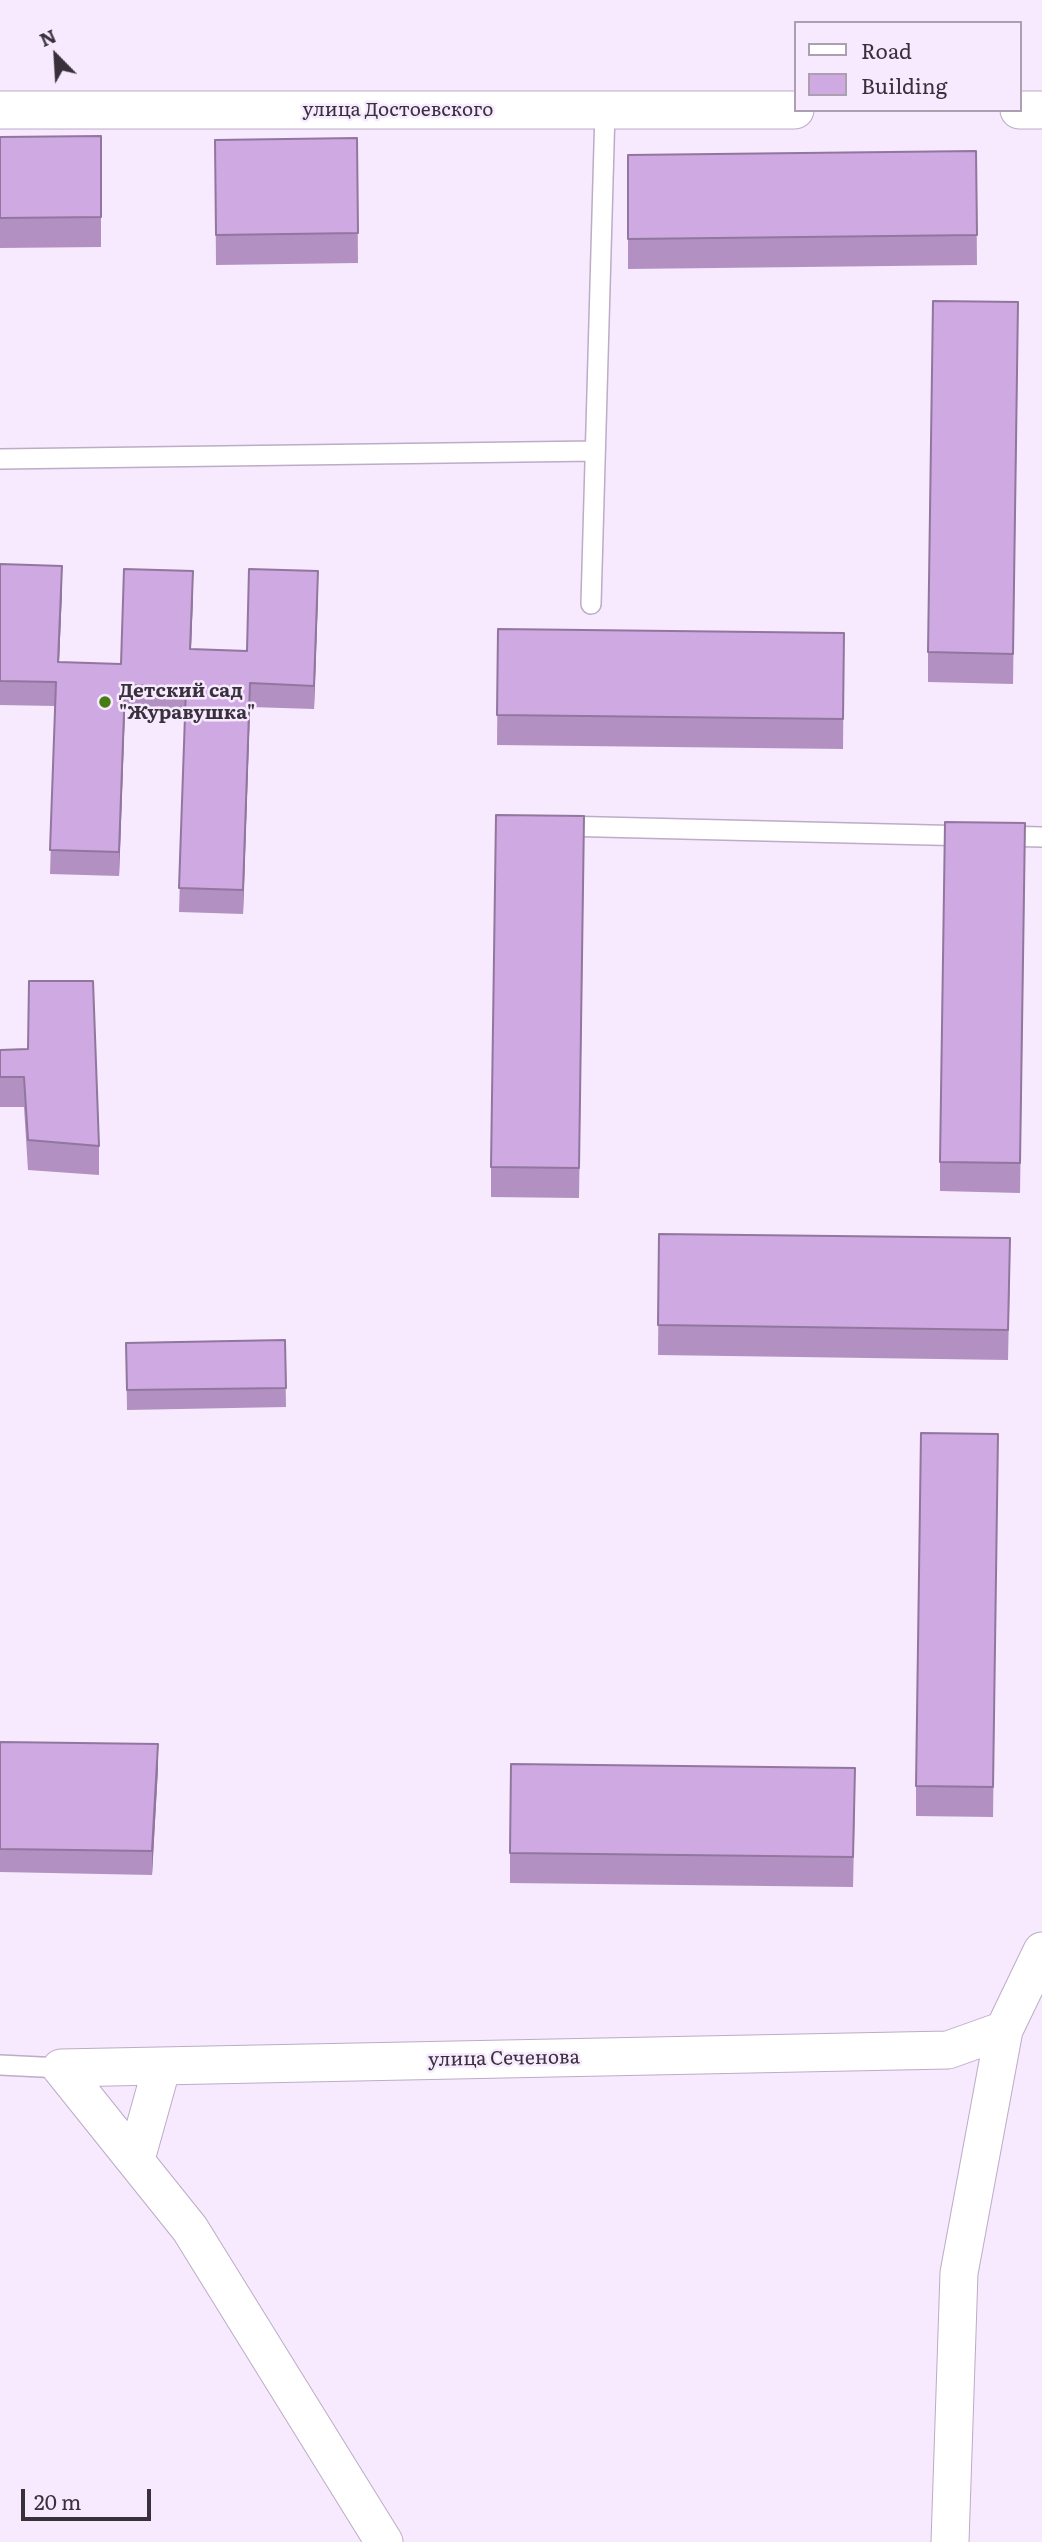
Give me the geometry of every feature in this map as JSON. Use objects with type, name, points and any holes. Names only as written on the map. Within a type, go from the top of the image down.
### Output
[{"type":"street","name":"улица Достоевского","points":[[0,110],[794,110]]},
{"type":"street","points":[[1021,110],[1042,110]]},
{"type":"street","points":[[950,2542],[959,2273],[1004,2030],[1042,1951]]},
{"type":"street","name":"улица Сеченова","points":[[61,2068],[948,2050],[1004,2030]]},
{"type":"street","points":[[136,2159],[162,2066]]},
{"type":"street","points":[[61,2068],[190,2229],[384,2542]]},
{"type":"lane","points":[[591,604],[605,110]]},
{"type":"lane","points":[[0,459],[595,451]]},
{"type":"lane","points":[[559,826],[1042,837]]},
{"type":"lane","name":"улица Сеченова","points":[[0,2065],[61,2068]]},
{"type":"building","points":[[101,136],[101,217],[0,218],[0,137]]},
{"type":"building","points":[[357,138],[358,233],[216,235],[215,140]]},
{"type":"building","points":[[976,151],[977,235],[628,239],[628,155]]},
{"type":"building","points":[[933,301],[1018,302],[1013,654],[928,652]]},
{"type":"building","points":[[0,564],[62,566],[58,662],[121,664],[124,569],[193,571],[190,649],[247,651],[249,569],[318,571],[314,686],[250,683],[243,890],[179,888],[186,687],[125,685],[119,852],[50,850],[56,682],[0,681]]},
{"type":"building","points":[[498,629],[844,633],[843,719],[497,715]]},
{"type":"building","points":[[496,815],[584,816],[579,1168],[491,1167]]},
{"type":"building","points":[[945,822],[1025,823],[1020,1163],[940,1162]]},
{"type":"building","points":[[29,981],[93,981],[99,1146],[28,1140],[24,1077],[0,1077],[0,1050],[28,1049]]},
{"type":"building","points":[[659,1234],[1010,1238],[1008,1330],[658,1325]]},
{"type":"building","points":[[285,1340],[286,1388],[127,1390],[126,1343]]},
{"type":"building","points":[[921,1433],[998,1434],[993,1787],[916,1786]]},
{"type":"building","points":[[0,1742],[158,1744],[152,1851],[0,1849]]},
{"type":"building","points":[[511,1764],[855,1768],[853,1857],[510,1853]]},
{"type":"place","name":"Детский сад \"Журавушка\"","points":[[105,702]]}]
